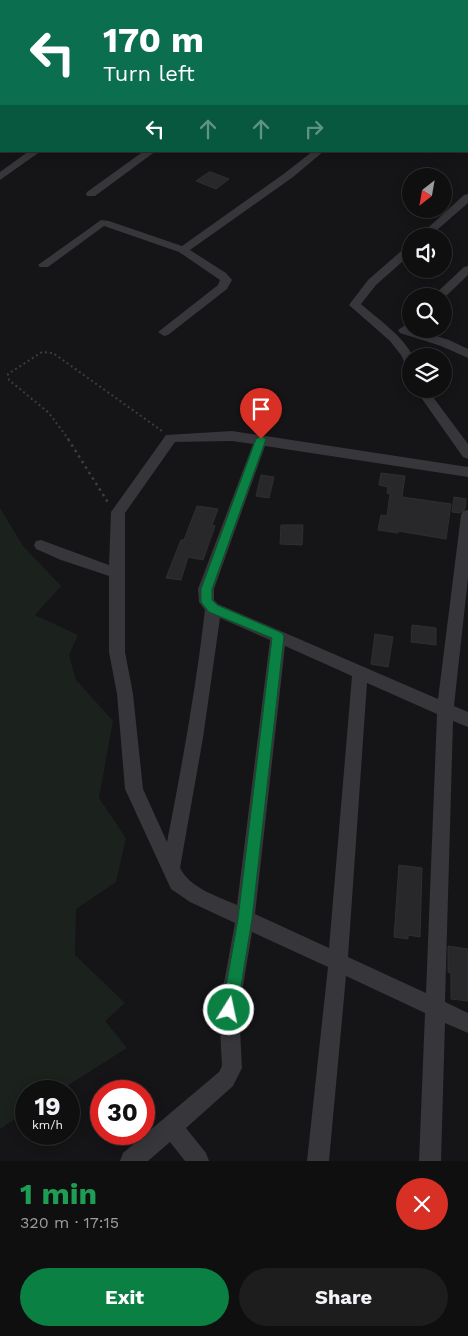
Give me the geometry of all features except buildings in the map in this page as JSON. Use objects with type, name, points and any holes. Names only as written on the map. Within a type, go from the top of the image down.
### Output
[{"type":"street","points":[[0,177],[35,152]]},
{"type":"street","points":[[91,194],[150,152]]},
{"type":"street","points":[[183,250],[289,175],[318,152]]},
{"type":"street","points":[[433,228],[468,197]]},
{"type":"street","points":[[44,265],[101,223],[105,223],[183,250],[222,275],[226,280],[223,287],[164,332]]},
{"type":"street","points":[[402,256],[358,298],[355,305],[402,330]]},
{"type":"street","points":[[448,288],[468,269]]},
{"type":"street","points":[[428,338],[445,343],[468,354]]},
{"type":"street","points":[[428,398],[468,454]]},
{"type":"street","points":[[468,472],[261,439],[232,436],[171,438],[118,512],[116,573],[117,652],[125,694],[134,789],[152,831],[178,883],[197,896],[468,1023]]},
{"type":"street","points":[[261,439],[206,589],[207,602],[213,608],[468,720]]},
{"type":"street","points":[[430,1161],[445,709],[468,520]]},
{"type":"street","points":[[41,545],[66,556],[116,573]]},
{"type":"street","points":[[171,867],[201,706],[213,608]]},
{"type":"street","points":[[131,1161],[226,1079],[232,1068],[229,1010],[245,919],[278,636]]},
{"type":"street","points":[[318,1161],[338,962],[360,672]]},
{"type":"street","points":[[172,1126],[198,1161]]},
{"type":"path","points":[[118,512],[109,505],[77,451],[49,413],[9,380],[8,374],[42,352],[53,353],[171,438]]},
{"type":"shaded area","points":[[0,508],[23,546],[61,586],[35,615],[78,635],[69,655],[76,680],[113,721],[99,798],[126,838],[116,882],[76,909],[75,955],[125,1003],[105,1021],[127,1048],[76,1080],[15,1080],[15,1119],[0,1129]]},
{"type":"route","points":[[229,1010],[245,919],[278,636],[213,608],[207,602],[206,589],[261,439]]}]
